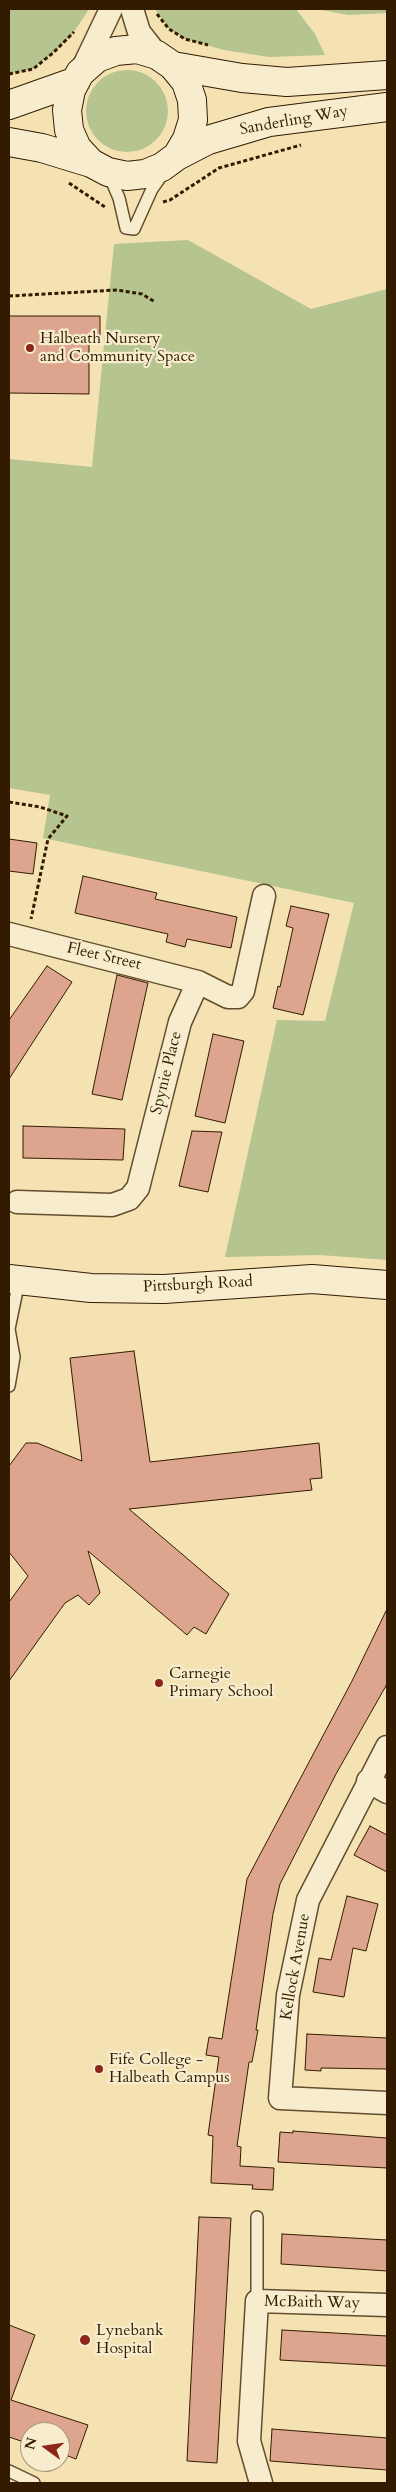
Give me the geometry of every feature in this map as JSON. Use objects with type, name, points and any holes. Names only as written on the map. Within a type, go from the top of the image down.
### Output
[{"type":"street","points":[[99,167],[77,148],[69,130],[66,110],[77,77],[111,9]]},
{"type":"street","points":[[134,13],[139,32],[186,82],[192,100],[193,120],[187,139],[174,158]]},
{"type":"street","name":"Sanderling Way","points":[[9,105],[77,77],[97,58],[116,50],[137,49],[165,60],[242,78],[287,82],[387,74]]},
{"type":"street","name":"Sanderling Way","points":[[9,142],[42,148],[126,176],[145,174],[162,167],[174,158],[208,140],[269,122],[387,107]]},
{"type":"street","points":[[198,982],[228,997],[238,997],[243,991],[264,896]]},
{"type":"street","name":"Fleet Street","points":[[18,936],[144,966],[198,982]]},
{"type":"street","name":"Spynie Place","points":[[17,1202],[112,1205],[129,1199],[138,1188],[180,1022],[198,982]]},
{"type":"street","name":"Pittsburgh Road","points":[[14,1280],[91,1288],[164,1289],[312,1279],[387,1285]]},
{"type":"street","name":"Kellock Avenue","points":[[387,1747],[378,1786],[308,1900],[288,1995],[280,2098],[387,2103]]},
{"type":"street","name":"McBaith Way","points":[[261,2483],[249,2441],[257,2301],[387,2305]]},
{"type":"lane","points":[[99,167],[119,198],[126,228],[134,229],[152,189],[174,158]]},
{"type":"lane","points":[[9,1386],[14,1357],[9,1329],[14,1280]]},
{"type":"lane","points":[[256,2217],[257,2301]]},
{"type":"lane","points":[[9,2471],[34,2483]]},
{"type":"path","points":[[134,13],[155,11],[169,28],[186,39],[216,48]]},
{"type":"path","points":[[9,74],[33,69],[53,54],[76,28]]},
{"type":"path","points":[[9,296],[117,290],[142,294],[155,302]]},
{"type":"path","points":[[9,802],[40,807],[66,816],[48,839],[18,936]]},
{"type":"green space","points":[[9,9],[89,9],[72,35],[53,53],[33,69],[9,74]]},
{"type":"green space","points":[[155,9],[296,9],[315,34],[325,55],[269,57],[224,50],[185,39],[169,29]]},
{"type":"green space","points":[[317,9],[387,9],[387,13],[348,15]]},
{"type":"green space","points":[[127,70],[143,74],[156,82],[164,95],[168,111],[164,127],[156,140],[143,148],[127,152],[111,148],[98,140],[90,127],[86,111],[90,95],[98,82],[111,74]]},
{"type":"green space","points":[[188,240],[311,309],[387,289],[387,1260],[320,1255],[225,1257],[277,1020],[325,1021],[354,903],[43,838],[50,795],[9,788],[9,459],[92,467],[114,244]]},
{"type":"building","name":"Halbeath Nursery and Community Space","points":[[9,316],[100,316],[100,338],[89,338],[89,394],[9,393]]},
{"type":"building","points":[[9,839],[37,843],[33,874],[9,871]]},
{"type":"building","points":[[83,876],[157,893],[155,899],[237,917],[231,948],[187,939],[185,947],[166,942],[168,934],[75,913]]},
{"type":"building","points":[[291,906],[329,914],[303,1015],[273,1008],[278,986],[280,987],[293,928],[286,926]]},
{"type":"building","points":[[47,966],[72,982],[9,1079],[9,1020]]},
{"type":"building","points":[[117,975],[148,983],[122,1100],[92,1094]]},
{"type":"building","points":[[213,1034],[244,1041],[225,1123],[195,1116]]},
{"type":"building","points":[[23,1126],[125,1129],[123,1160],[23,1158]]},
{"type":"building","points":[[192,1131],[222,1132],[208,1192],[179,1186]]},
{"type":"building","points":[[134,1351],[150,1462],[319,1443],[322,1478],[310,1479],[312,1490],[129,1509],[229,1594],[206,1634],[194,1627],[187,1635],[88,1551],[100,1593],[89,1605],[78,1595],[65,1603],[9,1681],[9,1602],[28,1576],[9,1552],[9,1466],[26,1443],[37,1443],[82,1461],[70,1358]]},
{"type":"building","points":[[387,1609],[387,1684],[336,1774],[280,1884],[273,1914],[256,2030],[258,2030],[252,2062],[249,2062],[237,2146],[241,2147],[240,2166],[274,2168],[273,2190],[252,2189],[253,2185],[211,2183],[213,2136],[208,2135],[219,2057],[206,2055],[209,2037],[222,2039],[247,1879],[352,1681]]},
{"type":"building","points":[[370,1826],[387,1835],[387,1872],[354,1855]]},
{"type":"building","points":[[347,1896],[378,1904],[366,1951],[353,1948],[344,1997],[313,1992],[319,1958],[331,1960]]},
{"type":"building","points":[[307,2034],[387,2038],[387,2069],[321,2068],[321,2071],[305,2070]]},
{"type":"building","points":[[293,2131],[387,2138],[387,2168],[278,2162],[280,2132],[293,2133]]},
{"type":"building","points":[[199,2217],[231,2218],[217,2463],[187,2461]]},
{"type":"building","points":[[282,2234],[387,2240],[387,2271],[281,2264]]},
{"type":"building","points":[[9,2325],[35,2335],[11,2400],[88,2425],[76,2459],[70,2457],[70,2422],[20,2422],[20,2441],[9,2437]]},
{"type":"building","points":[[282,2330],[387,2336],[387,2366],[280,2360]]},
{"type":"building","points":[[272,2429],[387,2438],[387,2470],[270,2461]]},
{"type":"place","name":"Halbeath Nursery and Community Space","points":[[30,348]]},
{"type":"place","name":"Carnegie Primary School","points":[[159,1683]]},
{"type":"place","name":"Fife College - Halbeath Campus","points":[[99,2069]]},
{"type":"place","name":"Lynebank Hospital","points":[[85,2340]]}]
